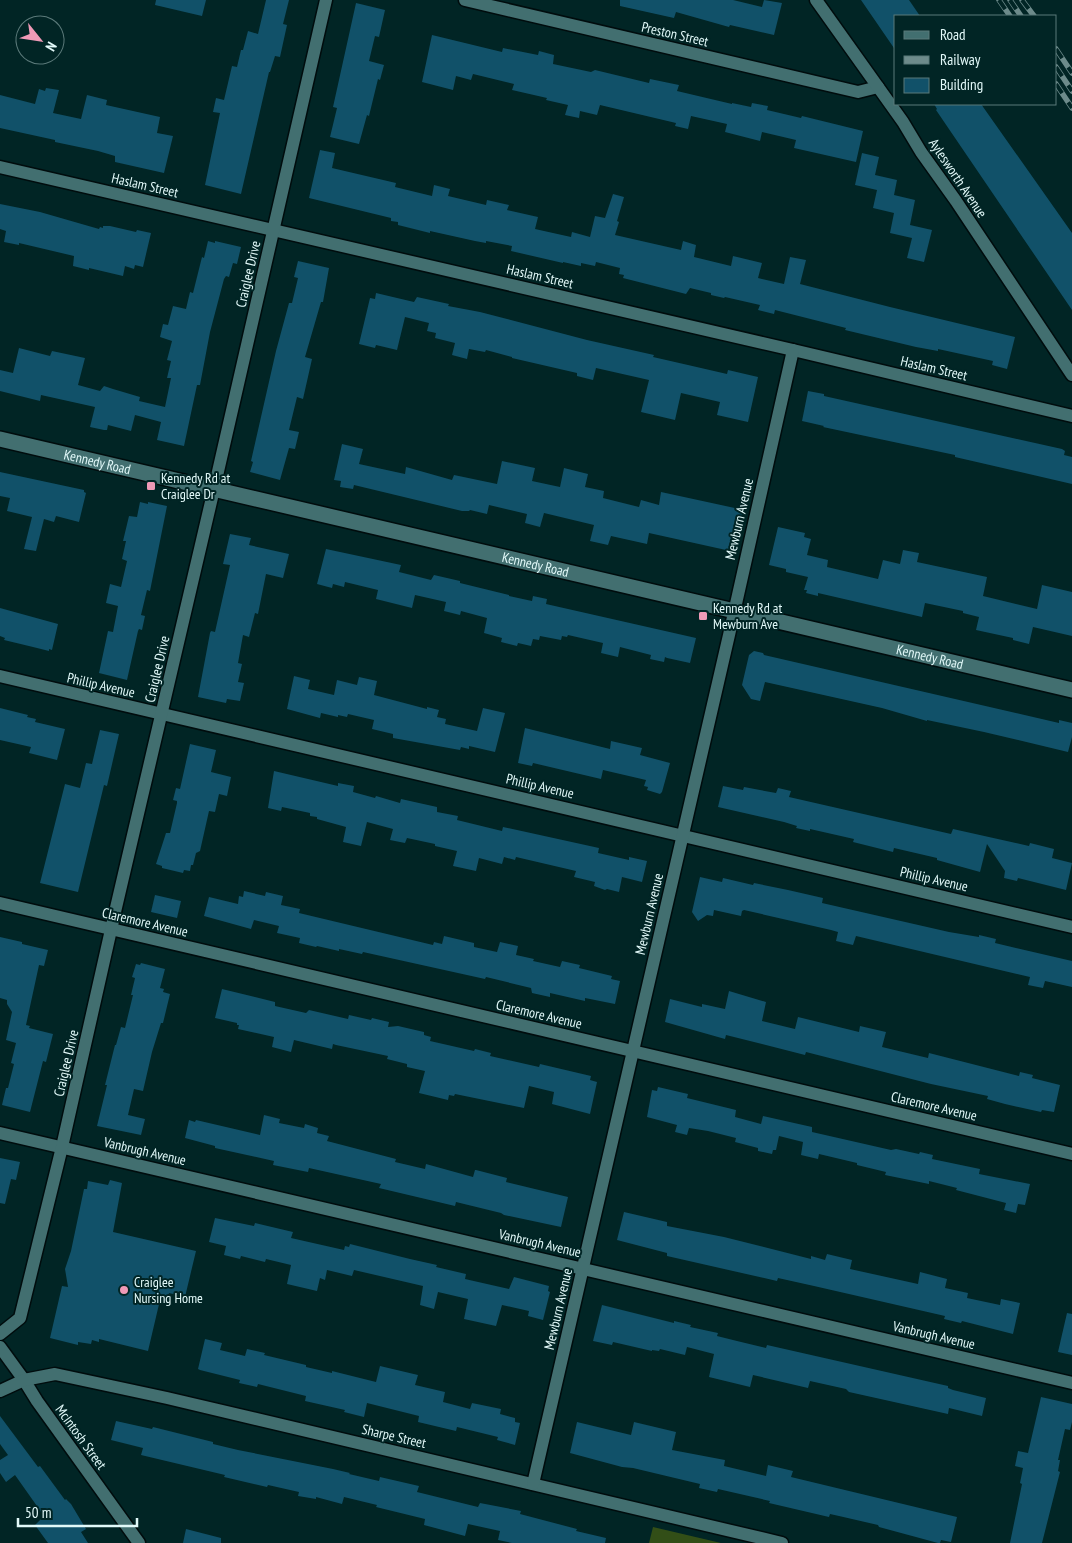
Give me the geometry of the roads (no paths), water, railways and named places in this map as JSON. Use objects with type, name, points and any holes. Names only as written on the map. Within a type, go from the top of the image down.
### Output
[{"type":"street","name":"Craiglee Drive","points":[[0,1334],[20,1318],[62,1147],[326,0]]},
{"type":"street","name":"Preston Street","points":[[465,0],[858,92],[878,87]]},
{"type":"street","name":"Aylesworth Avenue","points":[[816,0],[903,122],[921,152],[956,201],[1072,375]]},
{"type":"street","name":"Haslam Street","points":[[0,167],[1072,416]]},
{"type":"street","name":"Mewburn Avenue","points":[[533,1484],[735,611],[793,350]]},
{"type":"street","name":"Kennedy Road","points":[[0,439],[1072,690]]},
{"type":"street","name":"Phillip Avenue","points":[[0,676],[1072,927]]},
{"type":"street","name":"Claremore Avenue","points":[[0,904],[1072,1154]]},
{"type":"street","name":"Vanbrugh Avenue","points":[[0,1133],[1072,1383]]},
{"type":"street","name":"McIntosh Street","points":[[0,1347],[24,1380],[36,1401],[139,1543]]},
{"type":"street","name":"Sharpe Street","points":[[0,1391],[24,1380],[56,1374],[782,1543]]},
{"type":"railway","points":[[999,0],[1009,15]]},
{"type":"railway","points":[[1010,0],[1020,15]]},
{"type":"railway","points":[[1022,0],[1033,15]]},
{"type":"railway","points":[[1057,50],[1072,73]]},
{"type":"railway","points":[[1057,68],[1072,91]]},
{"type":"railway","points":[[1057,86],[1072,108]]},
{"type":"place","name":"Kennedy Rd at Craiglee Dr","points":[[151,486]]},
{"type":"place","name":"Kennedy Rd at Mewburn Ave","points":[[703,616]]},
{"type":"place","name":"Craiglee Nursing Home","points":[[124,1290]]}]
